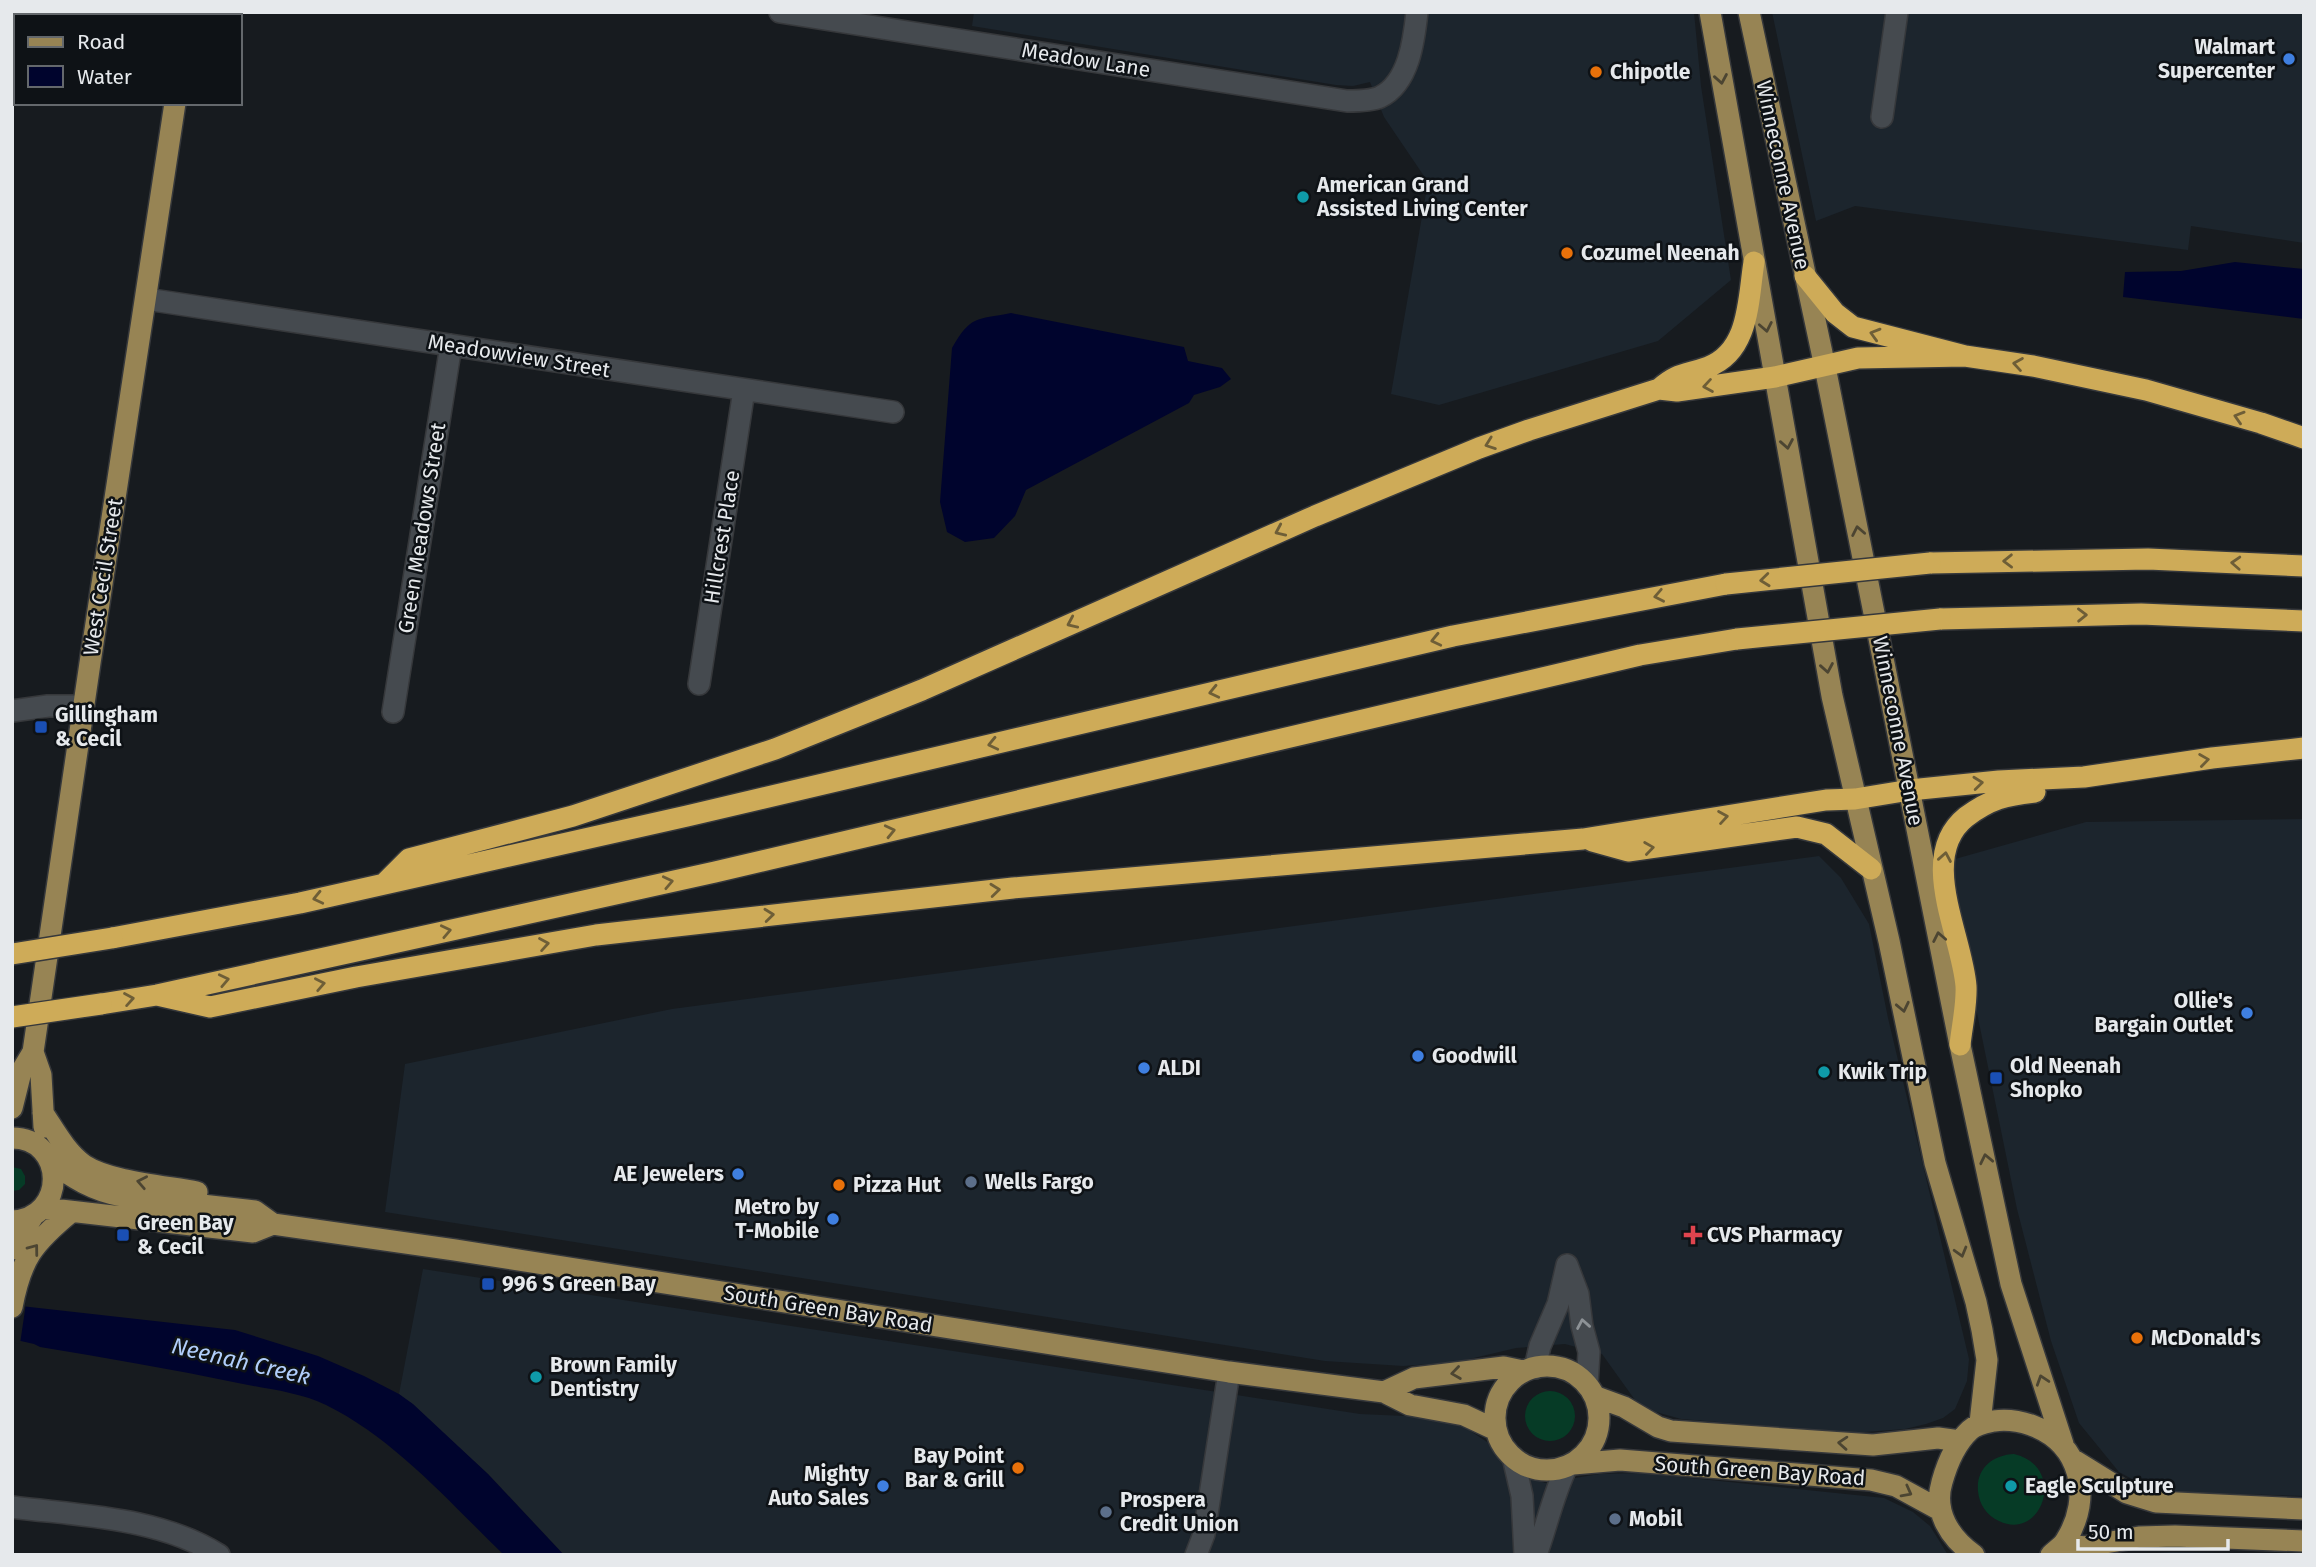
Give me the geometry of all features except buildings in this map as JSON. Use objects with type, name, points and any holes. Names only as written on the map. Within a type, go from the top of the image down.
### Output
[{"type":"highway","points":[[385,883],[409,859],[573,816],[775,749],[840,724],[1315,516],[1467,453],[1528,430],[1658,389],[1672,377],[1710,366],[1735,346],[1745,324],[1754,262]]},
{"type":"highway","points":[[1805,276],[1835,313],[1853,327],[1965,355],[2055,370],[2146,390],[2304,438]]},
{"type":"highway","points":[[1658,389],[1677,391],[1776,377],[1858,358],[1965,355]]},
{"type":"highway","points":[[12,954],[112,939],[287,905],[687,816],[1453,636],[1726,584],[1930,563],[2148,559],[2304,566]]},
{"type":"highway","points":[[12,1017],[157,995],[715,872],[1640,655],[1737,639],[1940,619],[2141,614],[2304,621]]},
{"type":"highway","points":[[157,995],[210,1007],[356,977],[596,935],[1013,888],[1583,839],[1826,800],[2024,779],[2084,777],[2212,758],[2304,748]]},
{"type":"highway","points":[[1960,1045],[1966,986],[1942,870],[1943,854],[1950,837],[1958,824],[1979,808],[2004,796],[2051,789],[2084,777]]},
{"type":"highway","points":[[1583,839],[1628,851],[1797,827],[1826,834],[1871,869]]},
{"type":"main road","name":"Winneconne Avenue","points":[[1710,12],[1832,696],[1889,941],[1935,1163],[1982,1330],[1987,1360],[1980,1423]]},
{"type":"main road","name":"Winneconne Avenue","points":[[1749,12],[1825,367],[1960,1045],[2011,1284],[2068,1452],[2080,1479],[2080,1502],[2058,1548]]},
{"type":"main road","name":"West Cecil Street","points":[[12,1108],[21,1072],[33,1052],[175,105]]},
{"type":"main road","name":"West Cecil Street","points":[[29,1215],[50,1198],[54,1186],[54,1173],[45,1155],[41,1075],[33,1052]]},
{"type":"main road","points":[[43,1113],[66,1147],[90,1168],[108,1175],[218,1196],[264,1217]]},
{"type":"main road","name":"South Green Bay Road","points":[[12,1139],[30,1142],[80,1182],[107,1194],[1230,1372],[1384,1392],[1410,1405],[1464,1415],[1496,1430]]},
{"type":"main road","points":[[13,1302],[20,1272],[33,1248],[71,1212]]},
{"type":"main road","name":"South Green Bay Road","points":[[29,1215],[71,1212],[253,1232],[264,1217]]},
{"type":"main road","points":[[12,1249],[29,1215]]},
{"type":"main road","points":[[1384,1392],[1414,1378],[1496,1367],[1560,1368],[1575,1374],[1591,1390],[1599,1408],[1595,1440],[1586,1453],[1570,1465],[1542,1470],[1526,1466],[1513,1457],[1499,1438],[1495,1416],[1498,1401],[1511,1379],[1529,1369]]},
{"type":"main road","name":"South Green Bay Road","points":[[1591,1390],[1644,1421],[1671,1431],[1873,1445],[1938,1438],[1960,1441]]},
{"type":"main road","points":[[1968,1552],[1952,1536],[1940,1510],[1941,1484],[1960,1441],[1970,1430],[1980,1423],[2006,1419],[2045,1430],[2068,1452],[2122,1490],[2156,1502],[2304,1509]]},
{"type":"main road","name":"South Green Bay Road","points":[[1570,1465],[1620,1461],[1871,1480],[1896,1486],[1940,1510]]},
{"type":"main road","points":[[2058,1548],[2083,1547],[2139,1537],[2304,1541]]},
{"type":"street","name":"Meadow Lane","points":[[780,12],[1347,101],[1379,98],[1389,91],[1404,70],[1411,52],[1417,12]]},
{"type":"street","points":[[1882,117],[1897,12]]},
{"type":"street","name":"Meadowview Street","points":[[146,299],[892,412]]},
{"type":"street","name":"Green Meadows Street","points":[[393,712],[450,345]]},
{"type":"street","name":"Hillcrest Place","points":[[699,684],[744,390]]},
{"type":"street","points":[[12,711],[47,706],[83,706]]},
{"type":"street","points":[[1529,1369],[1558,1304],[1567,1265],[1578,1294],[1589,1352],[1591,1390]]},
{"type":"street","points":[[1196,1555],[1204,1534],[1230,1372]]},
{"type":"street","points":[[1513,1457],[1522,1496],[1525,1555]]},
{"type":"street","points":[[1536,1555],[1553,1495],[1570,1465]]},
{"type":"street","points":[[12,1507],[125,1521],[170,1531],[219,1555]]},
{"type":"shaded area","points":[[974,12],[1694,12],[1701,86],[1731,280],[1658,341],[1439,405],[1391,394],[1428,182],[1384,117],[1370,82],[1353,86],[1336,85],[972,26]]},
{"type":"shaded area","points":[[1772,12],[2304,12],[2304,243],[2191,226],[2188,250],[1855,206],[1816,221]]},
{"type":"shaded area","points":[[2304,819],[2304,1496],[2171,1492],[2145,1486],[2119,1472],[2079,1423],[2051,1341],[2017,1209],[1953,895],[1955,859],[2086,822]]},
{"type":"shaded area","points":[[1819,856],[1841,878],[1869,924],[1888,1018],[1969,1359],[1967,1381],[1955,1409],[1943,1418],[1926,1424],[1905,1429],[1852,1433],[1681,1419],[1656,1412],[1635,1400],[1602,1354],[1565,1344],[1516,1348],[1457,1362],[1403,1366],[1325,1361],[385,1212],[405,1064],[672,1009]]},
{"type":"shaded area","points":[[423,1269],[1360,1414],[1427,1417],[1451,1422],[1469,1430],[1487,1442],[1500,1458],[1545,1483],[1599,1474],[1642,1473],[1884,1498],[1913,1512],[1930,1526],[1948,1555],[564,1555],[488,1474],[399,1394]]},
{"type":"shaded area","points":[[2170,1552],[2269,1554],[2278,1555],[2129,1555]]},
{"type":"green space","points":[[12,1167],[21,1169],[25,1176],[25,1184],[19,1190],[12,1191]]},
{"type":"green space","points":[[1550,1391],[1568,1398],[1575,1416],[1568,1434],[1550,1441],[1532,1434],[1525,1416],[1532,1398]]},
{"type":"green space","points":[[2014,1454],[2031,1461],[2040,1473],[2044,1486],[2043,1500],[2037,1512],[2027,1521],[2014,1525],[1999,1521],[1987,1513],[1979,1496],[1978,1483],[1987,1464],[1999,1457]]},
{"type":"water","points":[[2235,262],[2304,269],[2304,319],[2123,297],[2125,272],[2181,271]]},
{"type":"water","points":[[1011,313],[1184,347],[1188,361],[1222,368],[1231,379],[1220,387],[1194,395],[1189,403],[1026,490],[1015,516],[994,538],[965,542],[947,532],[940,502],[952,348],[964,330],[975,321]]},
{"type":"water","name":"Neenah Creek","points":[[12,1305],[235,1330],[318,1356],[364,1376],[413,1404],[488,1474],[564,1555],[504,1555],[398,1453],[351,1419],[326,1405],[283,1391],[40,1347],[12,1339]]},
{"type":"pier","points":[[12,1302],[26,1303],[20,1344],[12,1342]]},
{"type":"place","name":"Walmart Supercenter","points":[[2289,59]]},
{"type":"place","name":"Chipotle","points":[[1596,72]]},
{"type":"place","name":"American Grand Assisted Living Center","points":[[1303,197]]},
{"type":"place","name":"Cozumel Neenah","points":[[1567,253]]},
{"type":"place","name":"Gillingham & Cecil","points":[[41,727]]},
{"type":"place","name":"Ollie's Bargain Outlet","points":[[2247,1013]]},
{"type":"place","name":"Goodwill","points":[[1418,1056]]},
{"type":"place","name":"ALDI","points":[[1144,1068]]},
{"type":"place","name":"Kwik Trip","points":[[1824,1072]]},
{"type":"place","name":"Old Neenah Shopko","points":[[1996,1078]]},
{"type":"place","name":"AE Jewelers","points":[[738,1174]]},
{"type":"place","name":"Wells Fargo","points":[[971,1182]]},
{"type":"place","name":"Pizza Hut","points":[[839,1185]]},
{"type":"place","name":"Metro by T-Mobile","points":[[833,1219]]},
{"type":"place","name":"Green Bay & Cecil","points":[[123,1235]]},
{"type":"place","name":"CVS Pharmacy","points":[[1693,1235]]},
{"type":"place","name":"996 S Green Bay","points":[[488,1284]]},
{"type":"place","name":"McDonald's","points":[[2137,1338]]},
{"type":"place","name":"Brown Family Dentistry","points":[[536,1377]]},
{"type":"place","name":"Bay Point Bar & Grill","points":[[1018,1468]]},
{"type":"place","name":"Mighty Auto Sales","points":[[883,1486]]},
{"type":"place","name":"Eagle Sculpture","points":[[2011,1486]]},
{"type":"place","name":"Prospera Credit Union","points":[[1106,1512]]},
{"type":"place","name":"Mobil","points":[[1615,1519]]}]
